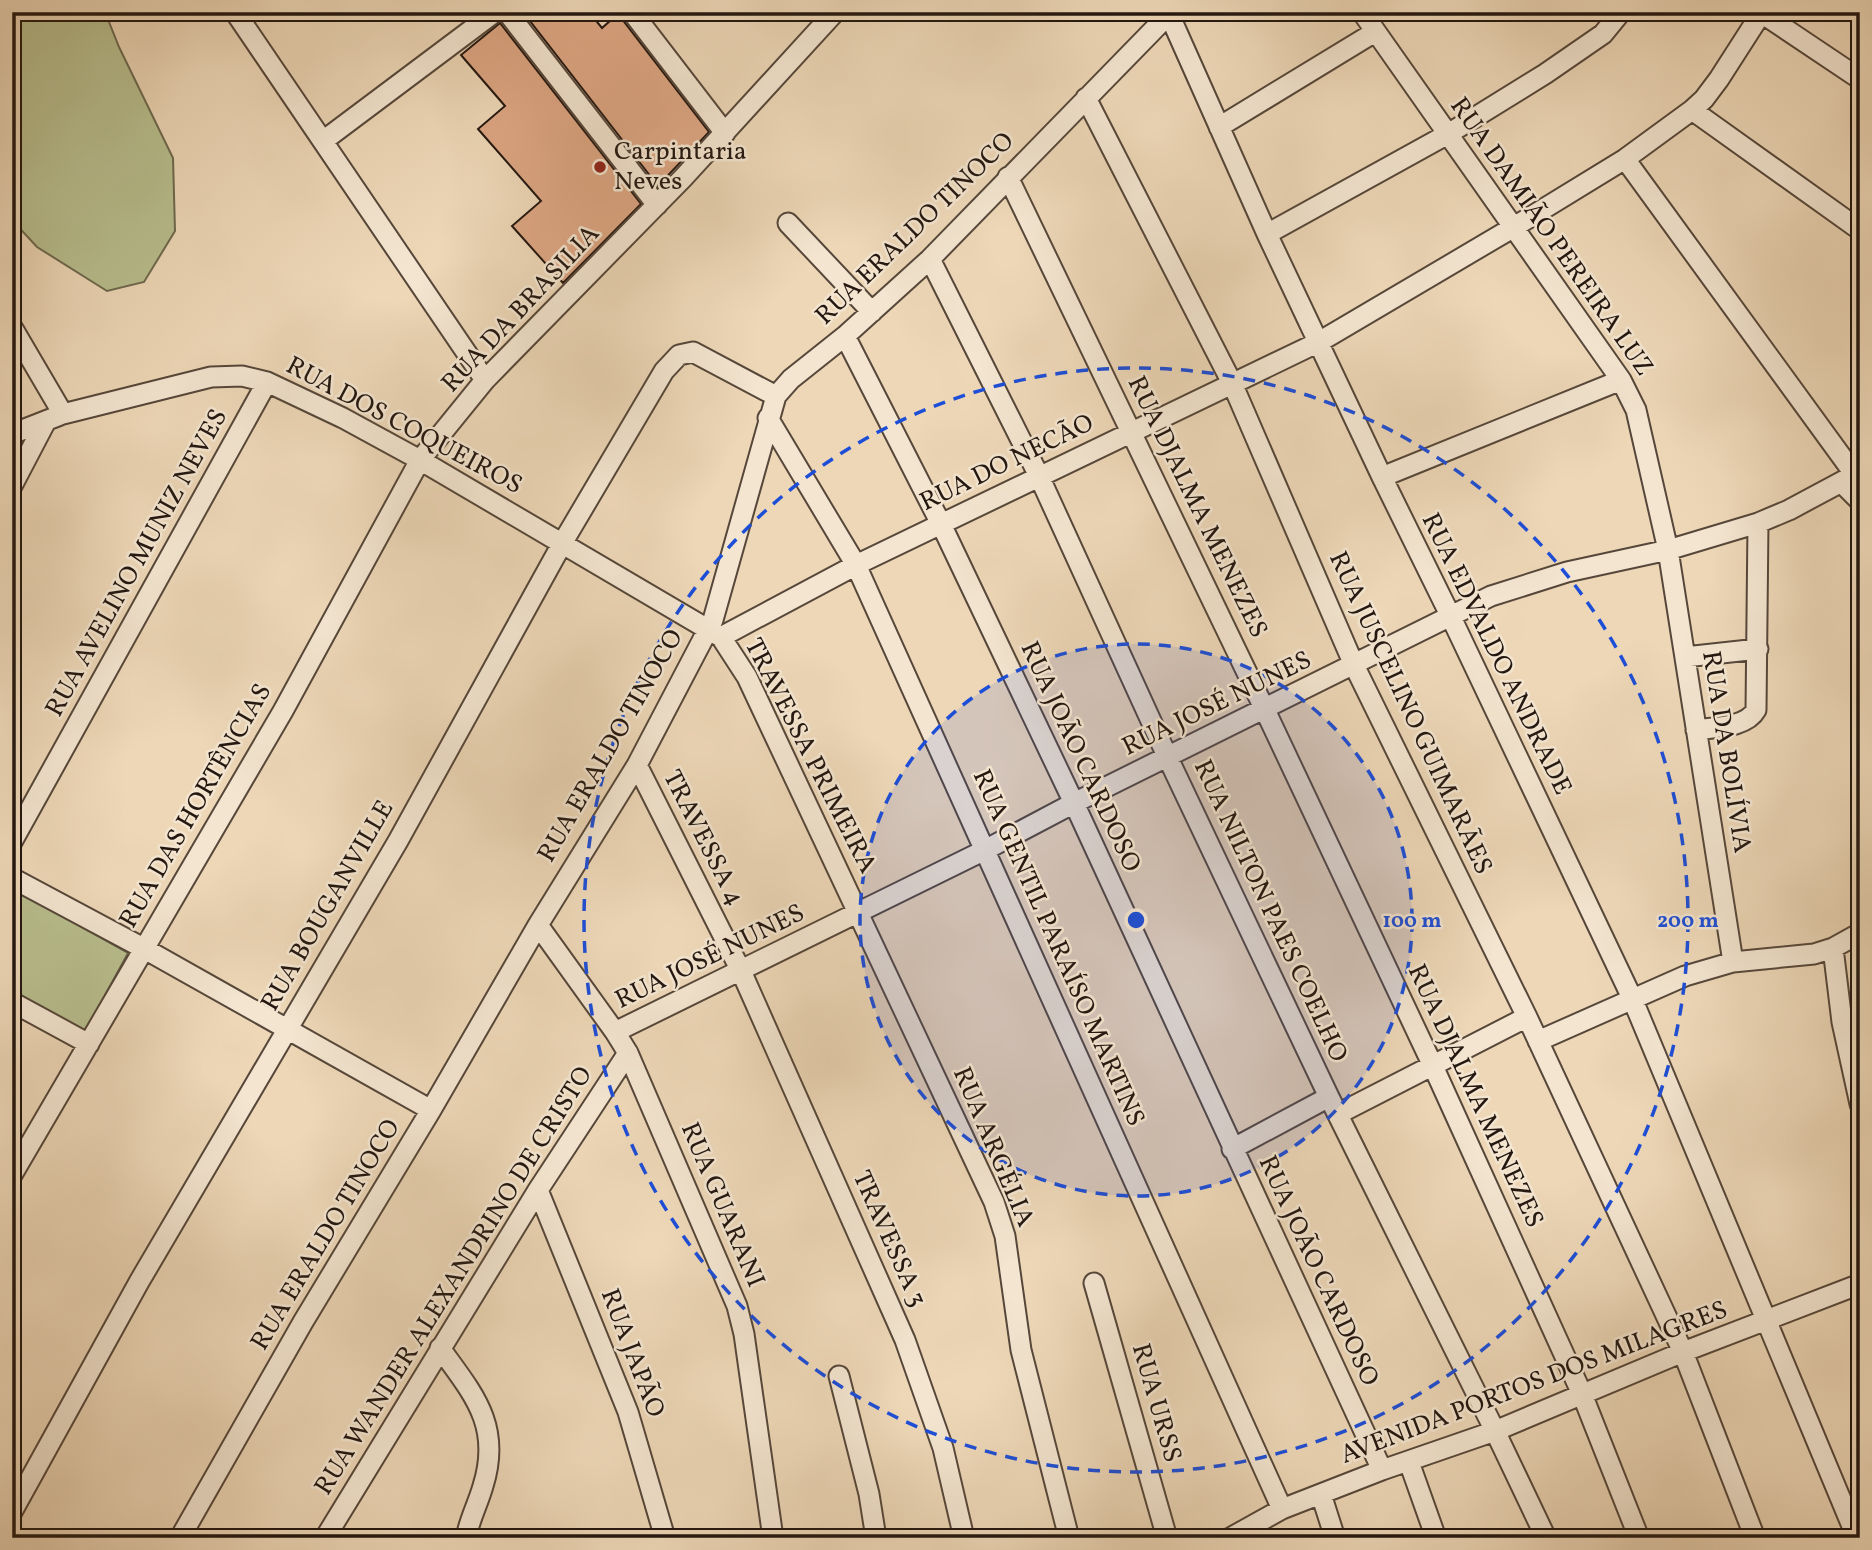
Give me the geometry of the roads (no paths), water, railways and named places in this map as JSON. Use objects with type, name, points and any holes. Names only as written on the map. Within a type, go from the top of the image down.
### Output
[{"type":"street","points":[[235,12],[485,380]]},
{"type":"street","points":[[323,141],[495,12]]},
{"type":"street","points":[[507,12],[657,205]]},
{"type":"street","points":[[632,12],[725,133]]},
{"type":"street","name":"RUA DA BRASILIA","points":[[420,460],[485,380],[657,205],[835,12]]},
{"type":"street","name":"RUA DAMIÃO PEREIRA LUZ","points":[[1362,12],[1621,380],[1636,410],[1668,550]]},
{"type":"street","points":[[1267,234],[1448,134],[1545,74],[1603,34],[1621,12]]},
{"type":"street","name":"RUA ERALDO TINOCO","points":[[180,1538],[303,1322],[715,633],[717,607],[776,396],[930,259],[1170,13]]},
{"type":"street","name":"RUA EDVALDO ANDRADE","points":[[1170,13],[1267,234],[1632,998],[1857,1538]]},
{"type":"street","points":[[1761,13],[1860,79]]},
{"type":"street","name":"RUA DO NECÃO","points":[[715,633],[1319,342],[1514,227],[1625,159],[1692,110],[1719,79],[1761,13]]},
{"type":"street","points":[[1219,127],[1375,32]]},
{"type":"street","name":"RUA JUSCELINO GUIMARÃES","points":[[1086,98],[1232,383],[1354,665],[1527,1017],[1683,1352],[1755,1538]]},
{"type":"street","points":[[1692,110],[1860,230]]},
{"type":"street","points":[[1625,159],[1852,477],[1860,501]]},
{"type":"street","name":"RUA DJALMA MENEZES","points":[[1008,177],[1433,1066],[1582,1394],[1639,1538]]},
{"type":"street","points":[[788,223],[872,312]]},
{"type":"street","name":"RUA NILTON PAES COELHO","points":[[930,259],[1039,477],[1168,758],[1545,1538]]},
{"type":"street","points":[[12,327],[54,417],[12,486]]},
{"type":"street","name":"RUA JOÃO CARDOSO","points":[[845,336],[941,524],[1074,803],[1382,1470]]},
{"type":"street","name":"RUA BOUGANVILLE","points":[[12,1512],[139,1282],[398,841],[563,542],[672,360],[689,352],[776,396]]},
{"type":"street","name":"RUA DOS COQUEIROS","points":[[12,434],[54,417],[211,377],[242,376],[267,382],[343,418],[420,460],[715,633]]},
{"type":"street","points":[[1381,477],[1621,380]]},
{"type":"street","name":"RUA AVELINO MUNIZ NEVES","points":[[12,842],[267,382]]},
{"type":"street","name":"RUA GENTIL PARAÍSO MARTINS","points":[[768,418],[856,565],[1283,1509]]},
{"type":"street","name":"RUA DAS HORTÊNCIAS","points":[[12,1175],[283,711],[420,460]]},
{"type":"street","name":"RUA JOSÉ NUNES","points":[[615,1032],[985,850],[1450,615],[1522,585],[1567,572],[1668,550],[1758,523],[1852,477]]},
{"type":"street","points":[[1696,730],[1744,721],[1754,714],[1758,701],[1758,523]]},
{"type":"street","name":"RUA DA BOLÍVIA","points":[[1668,550],[1733,962]]},
{"type":"street","name":"TRAVESSA PRIMEIRA","points":[[715,633],[747,677],[859,912]]},
{"type":"street","points":[[1685,657],[1758,649]]},
{"type":"street","name":"TRAVESSA 4","points":[[637,765],[741,971]]},
{"type":"street","points":[[12,878],[143,948],[431,1110]]},
{"type":"street","name":"RUA ARGÉLIA","points":[[859,912],[993,1202],[1005,1236],[1021,1350],[1069,1538]]},
{"type":"street","name":"RUA GUARANI","points":[[538,925],[628,1054],[737,1306],[744,1334],[773,1538]]},
{"type":"street","points":[[1538,1041],[1685,976],[1733,962],[1814,954],[1833,948],[1860,933]]},
{"type":"street","points":[[1833,948],[1842,1022],[1860,1104]]},
{"type":"street","name":"TRAVESSA 3","points":[[741,971],[905,1340],[943,1448],[964,1538]]},
{"type":"street","points":[[12,1002],[89,1044]]},
{"type":"street","points":[[1232,1149],[1433,1066],[1527,1017]]},
{"type":"street","name":"RUA WANDER ALEXANDRINO DE CRISTO","points":[[325,1538],[538,1191],[628,1054]]},
{"type":"street","name":"RUA JAPÃO","points":[[538,1191],[628,1412],[665,1538]]},
{"type":"street","name":"RUA URSS","points":[[1094,1283],[1167,1538]]},
{"type":"street","name":"AVENIDA PORTOS DOS MILAGRES","points":[[1230,1538],[1283,1509],[1382,1470],[1495,1431],[1683,1352],[1860,1284]]},
{"type":"street","points":[[440,1348],[477,1400],[485,1419],[488,1440],[484,1484],[466,1538]]},
{"type":"street","points":[[839,1376],[869,1494],[876,1538]]},
{"type":"street","points":[[1409,1461],[1436,1538]]},
{"type":"street","points":[[1321,1494],[1335,1538]]},
{"type":"place","name":"Carpintaria Neves","points":[[600,167]]}]
